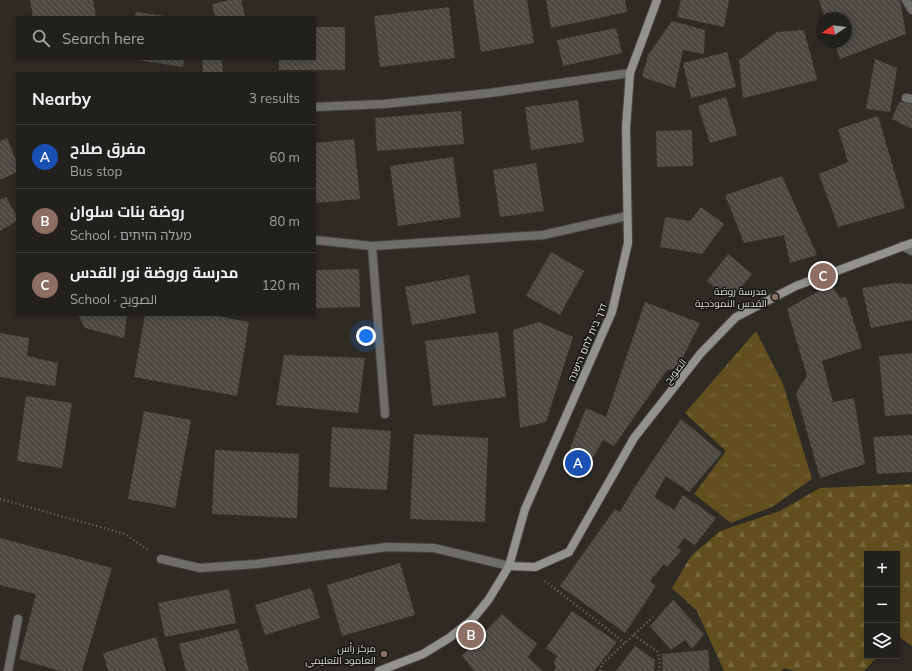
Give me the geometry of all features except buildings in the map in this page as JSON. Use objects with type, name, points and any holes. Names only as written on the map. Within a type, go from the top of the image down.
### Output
[{"type":"street","name":"דרך בית לחם הישנה","points":[[378,671],[423,654],[455,634],[472,620],[489,599],[509,566],[526,509],[612,312],[628,243],[626,128],[630,73],[657,0]]},
{"type":"street","points":[[906,0],[912,10]]},
{"type":"street","points":[[316,107],[392,103],[490,93],[630,73]]},
{"type":"street","points":[[316,240],[372,246],[543,235],[627,216]]},
{"type":"street","name":"الصويح","points":[[509,566],[535,567],[569,552],[634,438],[702,353],[736,317],[796,286],[912,243]]},
{"type":"street","points":[[372,246],[384,414]]},
{"type":"street","points":[[902,246],[912,251]]},
{"type":"street","points":[[161,559],[200,568],[256,564],[387,547],[434,548],[509,566]]},
{"type":"street","points":[[8,671],[18,619]]},
{"type":"path","points":[[0,499],[125,534],[161,559]]},
{"type":"path","points":[[535,567],[545,582],[625,643]]},
{"type":"path","points":[[600,671],[602,664],[653,617]]},
{"type":"path","points":[[634,635],[658,652],[660,662],[659,671]]},
{"type":"green space","points":[[756,331],[783,384],[812,479],[772,507],[731,523],[694,494],[726,451],[685,413]]},
{"type":"green space","points":[[912,484],[912,646],[900,637],[900,551],[864,551],[864,659],[875,659],[864,671],[796,671],[784,668],[782,671],[724,671],[697,611],[672,588],[691,556],[720,531],[780,511],[820,488]]},
{"type":"place","name":"مدرسة وروضة نور القدس","points":[[823,276]]},
{"type":"place","name":"مدرسة روضة القدس النموذجية","points":[[775,297]]},
{"type":"place","name":"مفرق صلاح","points":[[578,463]]},
{"type":"place","name":"روضة بنات سلوان","points":[[471,635]]},
{"type":"place","name":"مركز رأس العامود التعليمي","points":[[384,654]]}]
